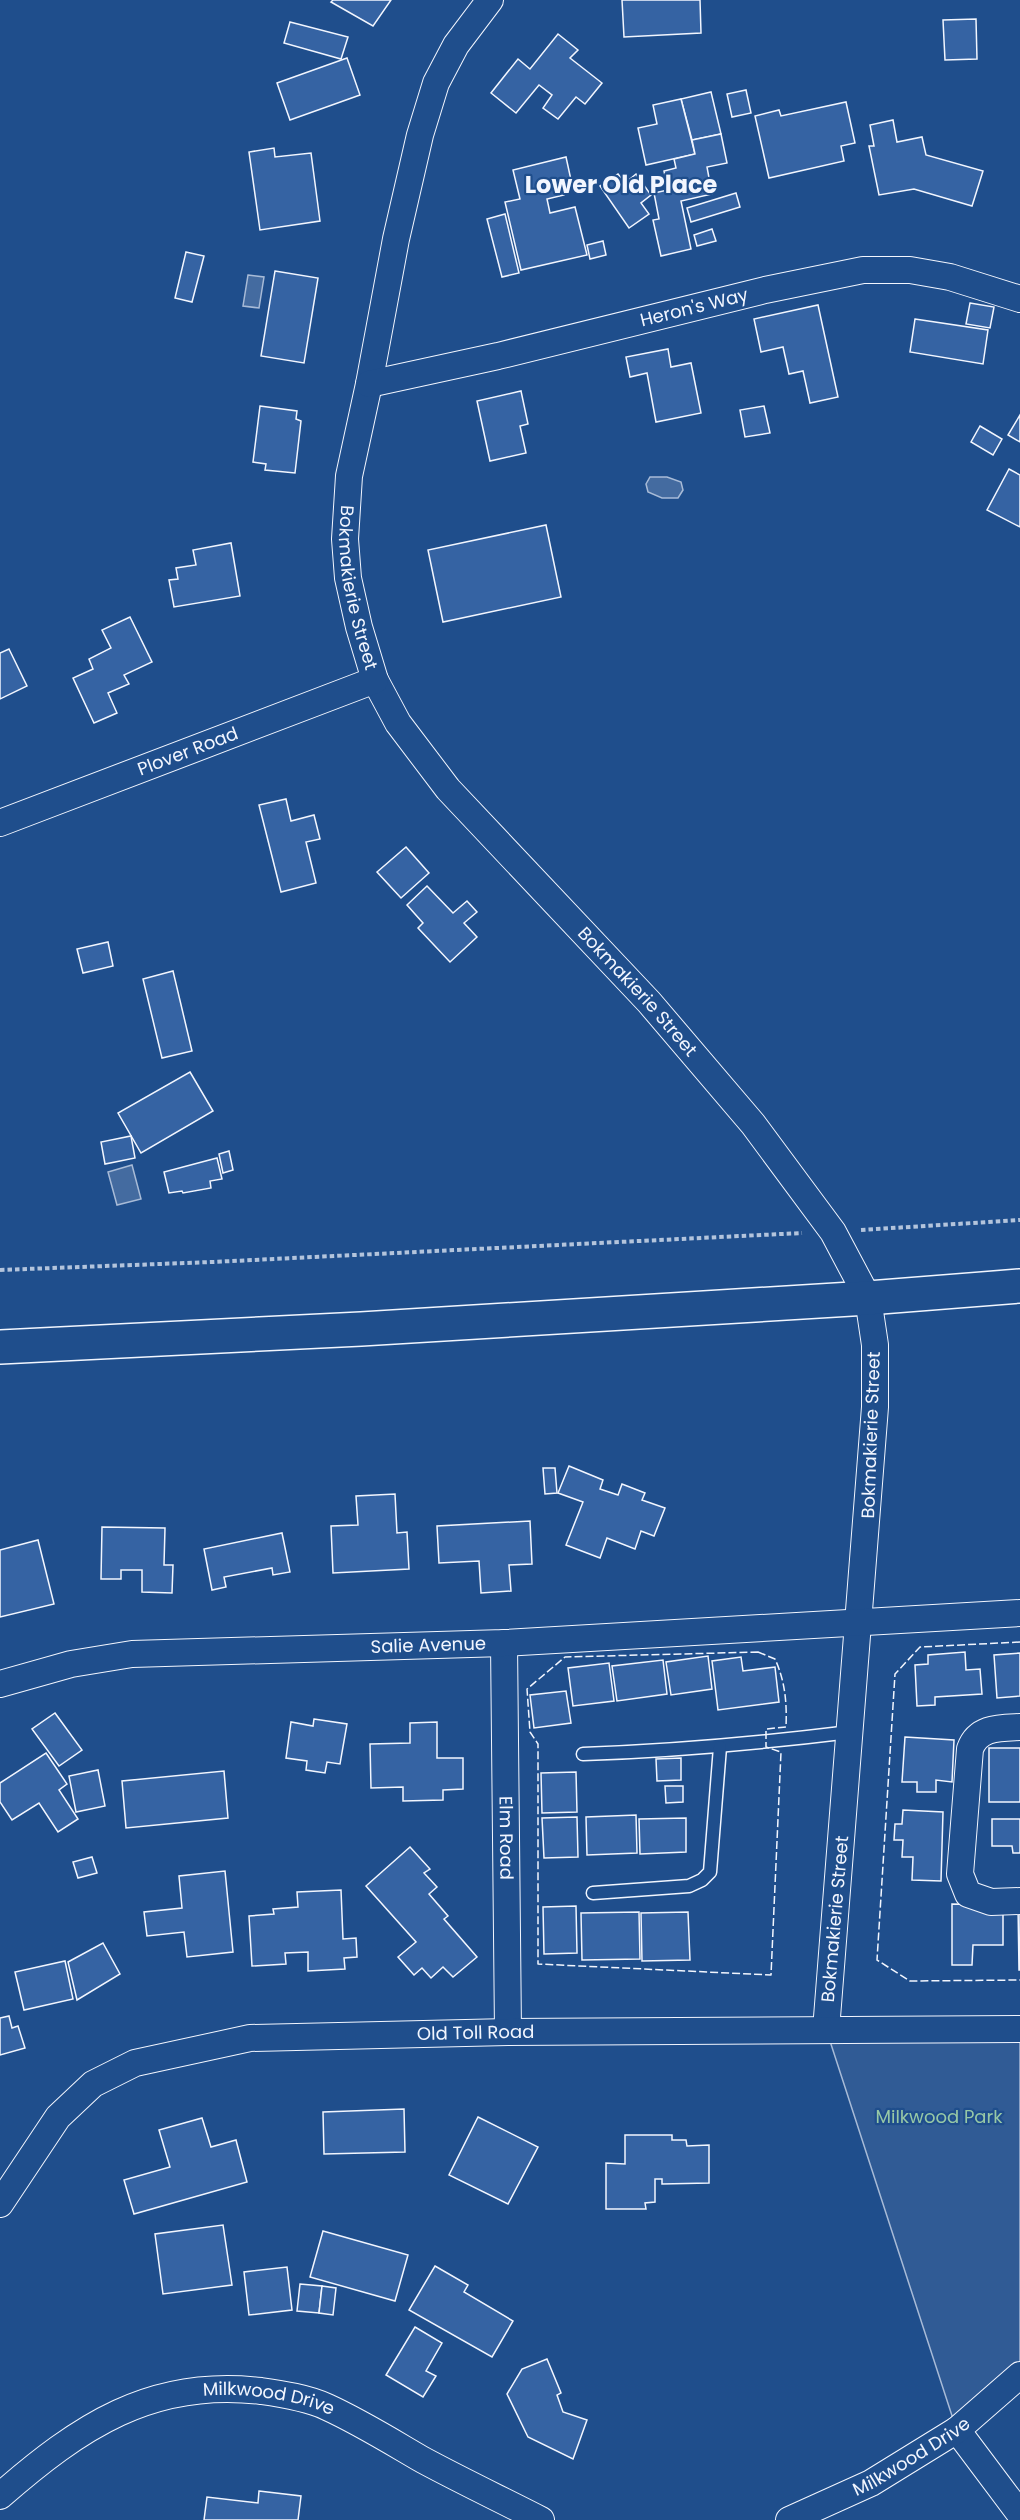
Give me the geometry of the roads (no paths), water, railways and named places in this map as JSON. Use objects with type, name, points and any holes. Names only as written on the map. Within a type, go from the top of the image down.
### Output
[{"type":"highway","points":[[0,1347],[361,1329],[868,1298],[1020,1286]]},
{"type":"street","name":"Bokmakierie Street","points":[[490,0],[456,45],[436,83],[420,135],[396,239],[349,476],[345,539],[348,578],[375,680],[398,723],[448,789],[649,1002],[753,1124],[833,1232],[868,1298],[875,1345],[875,1407],[860,1623],[826,2030]]},
{"type":"street","name":"Heron's Way","points":[[369,384],[498,357],[765,290],[863,270],[910,270],[930,273],[1020,299]]},
{"type":"street","name":"Plover Road","points":[[0,823],[375,680]]},
{"type":"street","name":"Salie Avenue","points":[[0,1684],[71,1664],[132,1654],[504,1643],[1020,1613]]},
{"type":"street","name":"Elm Road","points":[[504,1643],[508,2032]]},
{"type":"street","points":[[1020,1727],[985,1731],[974,1738],[970,1749],[960,1874],[968,1894],[992,1902],[1020,1902]]},
{"type":"street","name":"Old Toll Road","points":[[0,2204],[58,2116],[93,2084],[135,2062],[250,2038],[508,2032],[1020,2029]]},
{"type":"street","name":"Milkwood Drive","points":[[789,2520],[871,2484],[957,2430],[1020,2374]]},
{"type":"street","name":"Milkwood Drive","points":[[0,2496],[56,2450],[111,2417],[149,2399],[191,2391],[233,2388],[281,2394],[326,2406],[541,2520]]},
{"type":"street","points":[[957,2430],[1020,2514]]},
{"type":"lane","points":[[583,1754],[720,1747],[850,1732]]},
{"type":"lane","points":[[593,1893],[689,1887],[702,1880],[710,1872],[720,1747]]},
{"type":"district","name":"Lower Old Place","points":[[621,185]]},
{"type":"park label","name":"Milkwood Park","points":[[939,2117]]}]
